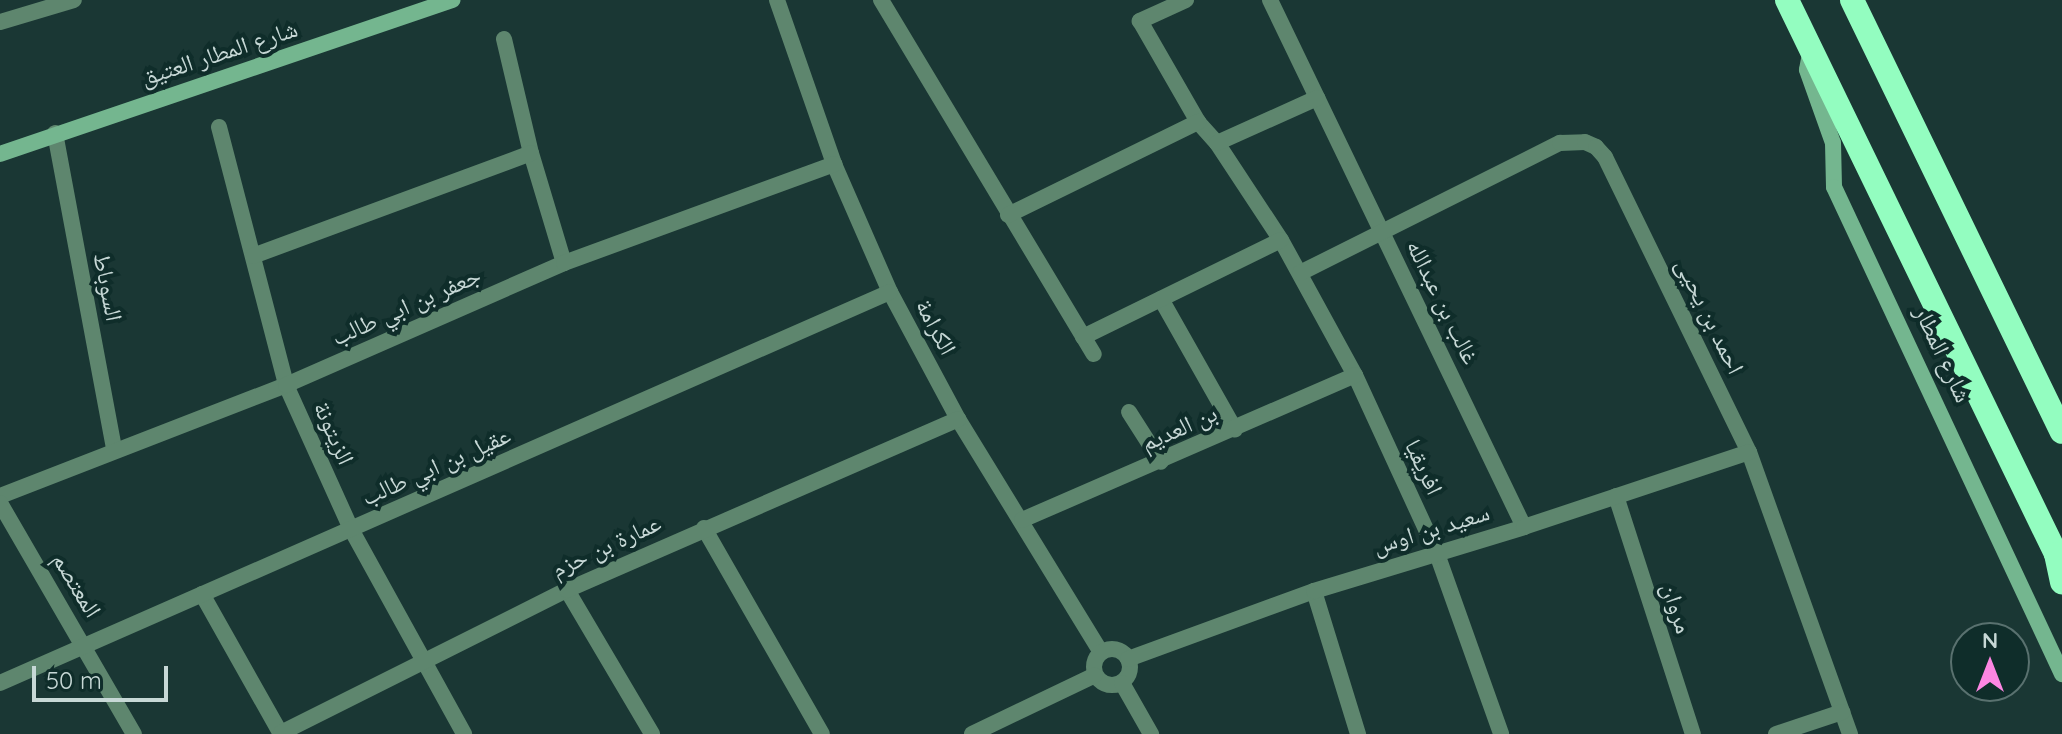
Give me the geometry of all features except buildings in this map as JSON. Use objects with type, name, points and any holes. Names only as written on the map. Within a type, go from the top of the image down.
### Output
[{"type":"highway","name":"شارع المطار","points":[[1787,0],[2059,557],[2062,582]]},
{"type":"highway","points":[[1852,0],[2062,432]]},
{"type":"street","points":[[0,22],[74,0]]},
{"type":"street","name":"شارع المطار العتيق","points":[[0,154],[453,0]]},
{"type":"street","name":"الكرامة","points":[[777,0],[834,164],[890,292],[958,419],[1101,652]]},
{"type":"street","points":[[881,0],[1094,354]]},
{"type":"street","name":"افريقيا","points":[[1186,0],[1140,21],[1198,122],[1217,143],[1281,240],[1355,375],[1436,551],[1501,734]]},
{"type":"street","name":"غالب بن عبدالله","points":[[1270,0],[1524,527]]},
{"type":"street","points":[[504,39],[531,153],[564,263]]},
{"type":"street","name":"شارع المطار","points":[[1811,49],[1807,70],[1833,143],[1834,187],[2062,674]]},
{"type":"street","points":[[1217,143],[1317,98]]},
{"type":"street","points":[[1008,215],[1198,122]]},
{"type":"street","name":"الزيتونة","points":[[219,127],[286,385],[351,529],[464,734]]},
{"type":"street","name":"السوباط","points":[[55,133],[114,449]]},
{"type":"street","name":"احمد بن يحيى","points":[[1383,233],[1560,143],[1585,142],[1596,147],[1605,157],[1749,452],[1850,734]]},
{"type":"street","points":[[253,256],[531,153]]},
{"type":"street","name":"جعفر بن ابي طالب","points":[[0,496],[114,449],[286,385],[564,263],[834,164]]},
{"type":"street","points":[[1300,273],[1383,233]]},
{"type":"street","points":[[1083,337],[1281,240]]},
{"type":"street","name":"عقيل بن ابي طالب","points":[[0,683],[84,643],[890,292]]},
{"type":"street","points":[[1161,299],[1235,430]]},
{"type":"street","name":"بن العديم","points":[[1022,520],[1235,430],[1355,375]]},
{"type":"street","points":[[1129,412],[1161,462]]},
{"type":"street","name":"عمارة بن حزم","points":[[281,734],[567,590],[958,419]]},
{"type":"street","name":"سعيد بن اوس","points":[[1128,659],[1314,591],[1436,551],[1524,527],[1749,452]]},
{"type":"street","name":"مروان","points":[[1616,496],[1693,734]]},
{"type":"street","name":"المعتصم","points":[[0,503],[84,643],[134,734]]},
{"type":"street","points":[[704,528],[822,734]]},
{"type":"street","points":[[567,590],[652,734]]},
{"type":"street","points":[[1314,591],[1358,734]]},
{"type":"street","points":[[202,594],[281,734]]},
{"type":"street","points":[[1111,649],[1121,651],[1128,659],[1130,667],[1122,683],[1112,686],[1102,683],[1095,675],[1094,662],[1101,652],[1111,649]]},
{"type":"street","points":[[972,734],[1095,675]]},
{"type":"street","points":[[1122,683],[1151,734]]},
{"type":"street","points":[[1776,734],[1842,712]]}]
